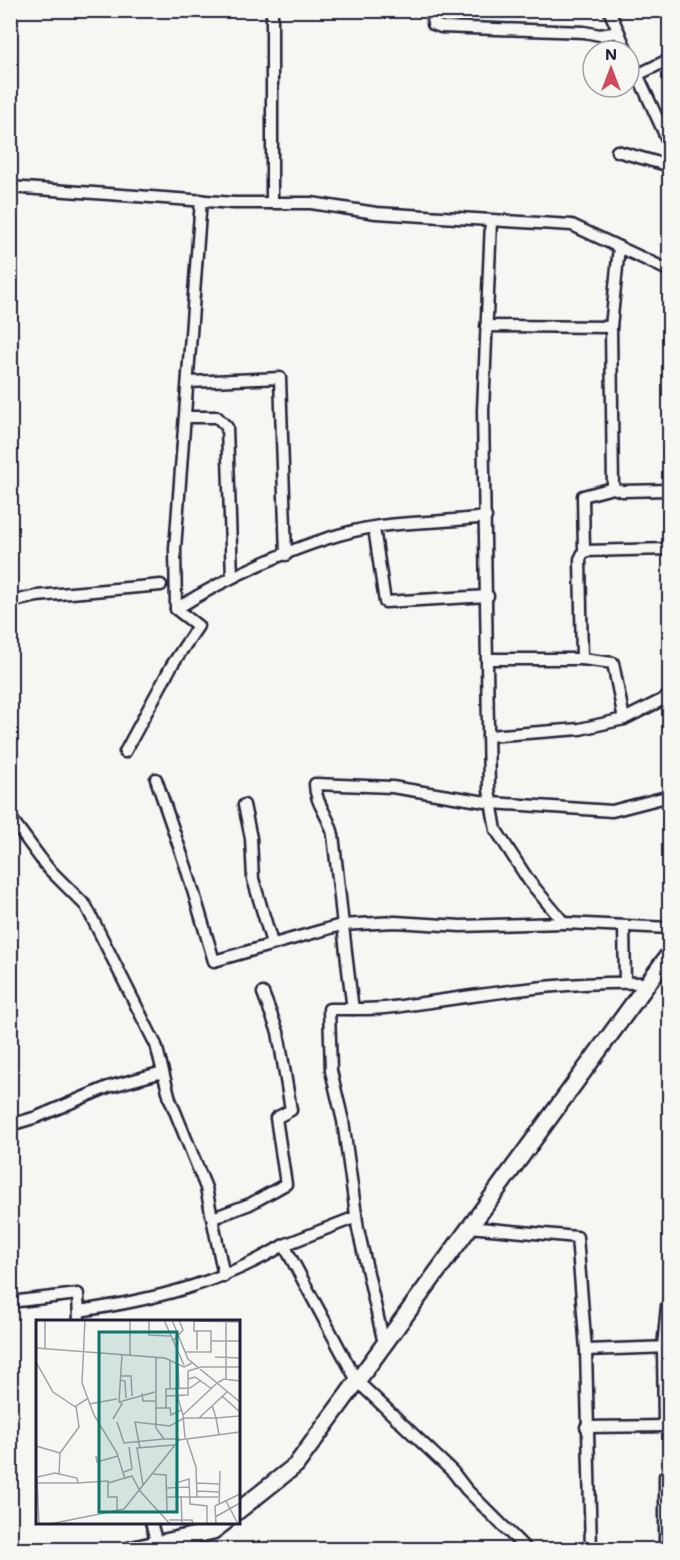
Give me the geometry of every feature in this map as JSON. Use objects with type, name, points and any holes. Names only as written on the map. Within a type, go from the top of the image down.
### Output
[{"type":"main road","points":[[240,1509],[296,1465],[669,953]]},
{"type":"main road","points":[[144,1547],[213,1531],[222,1524]]},
{"type":"street","points":[[272,10],[272,203]]},
{"type":"street","points":[[433,10],[433,24],[441,27],[585,32],[600,35],[618,32]]},
{"type":"street","points":[[609,10],[621,39]]},
{"type":"street","points":[[641,73],[669,59]]},
{"type":"street","points":[[641,84],[669,146]]},
{"type":"street","points":[[617,151],[669,166]]},
{"type":"street","points":[[10,187],[201,200],[311,203],[376,213],[572,225],[669,271]]},
{"type":"street","points":[[176,609],[175,549],[201,200]]},
{"type":"street","points":[[491,221],[483,411],[488,596],[488,736],[492,803],[496,830],[529,881],[564,924]]},
{"type":"street","points":[[613,488],[611,327],[619,247]]},
{"type":"street","points":[[486,326],[611,327]]},
{"type":"street","points":[[189,382],[280,378],[286,555]]},
{"type":"street","points":[[186,417],[217,417],[227,427],[232,577]]},
{"type":"street","points":[[582,659],[580,559],[584,551],[583,496],[613,488],[622,491],[669,490]]},
{"type":"street","points":[[176,609],[232,577],[339,536],[374,528],[486,517]]},
{"type":"street","points":[[374,528],[385,602],[488,596]]},
{"type":"street","points":[[584,551],[669,549]]},
{"type":"street","points":[[10,602],[37,596],[161,585]]},
{"type":"street","points":[[125,752],[172,665],[198,626],[176,609]]},
{"type":"street","points":[[487,659],[582,659],[613,663],[624,719]]},
{"type":"street","points":[[488,736],[580,729],[624,719],[669,696]]},
{"type":"street","points":[[156,779],[214,961],[341,926],[395,922],[461,926],[564,924],[669,927]]},
{"type":"street","points":[[353,1009],[341,926],[333,832],[315,796],[315,784],[392,787],[492,803],[612,811],[669,796]]},
{"type":"street","points":[[244,804],[251,838],[253,879],[272,944]]},
{"type":"street","points":[[10,817],[47,867],[86,906],[156,1045],[170,1099],[206,1188],[224,1276]]},
{"type":"street","points":[[624,927],[625,982]]},
{"type":"street","points":[[384,1344],[356,1217],[343,1121],[331,1071],[329,1009],[391,1008],[551,985],[647,983]]},
{"type":"street","points":[[213,1218],[250,1204],[286,1184],[276,1118],[291,1110],[278,1032],[263,993]]},
{"type":"street","points":[[10,1125],[52,1111],[108,1087],[163,1072]]},
{"type":"street","points":[[10,1302],[78,1294],[79,1316],[159,1296],[224,1276],[284,1245],[356,1217]]},
{"type":"street","points":[[469,1227],[577,1237],[586,1350],[586,1427],[591,1550]]},
{"type":"street","points":[[284,1245],[357,1381],[453,1472],[466,1489],[527,1550]]},
{"type":"street","points":[[586,1427],[667,1426],[666,1347],[667,1306],[669,1305]]},
{"type":"street","points":[[586,1350],[666,1347]]},
{"type":"street","points":[[665,1550],[665,1476],[669,1476]]},
{"type":"street","points":[[144,1547],[150,1524]]}]
